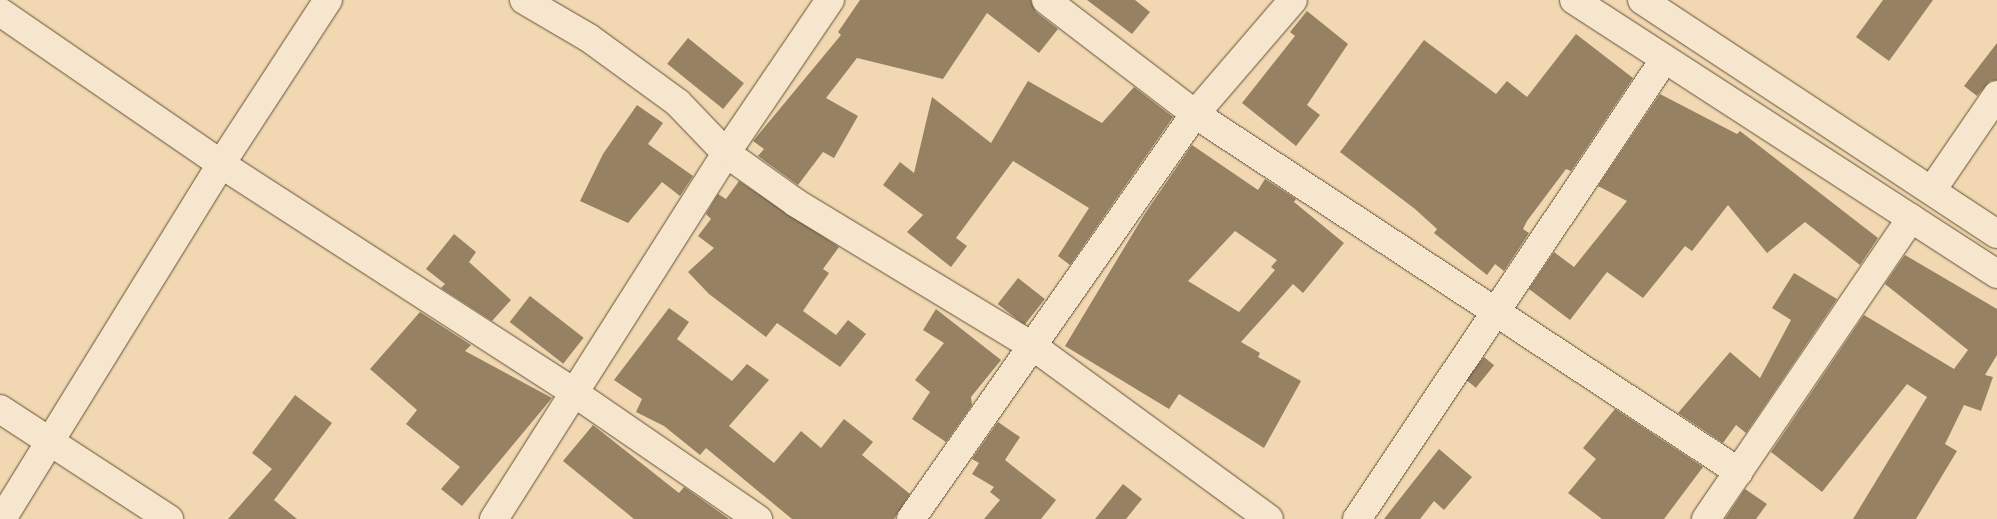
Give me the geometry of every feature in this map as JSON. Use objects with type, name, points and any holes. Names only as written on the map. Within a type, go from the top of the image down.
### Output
[{"type":"street","points":[[2,519],[221,164],[328,0]]},
{"type":"street","points":[[524,0],[589,38],[678,103],[726,153],[796,203],[1034,348],[1269,519]]},
{"type":"street","points":[[494,519],[576,394],[726,153],[830,0]]},
{"type":"street","points":[[1046,0],[1195,114],[1493,313],[1739,472]]},
{"type":"street","points":[[911,519],[1034,348],[1195,114],[1293,0]]},
{"type":"street","points":[[1574,0],[1997,274]]},
{"type":"street","points":[[1661,5],[1997,234]]},
{"type":"street","points":[[0,12],[221,164],[576,394],[758,519]]},
{"type":"street","points":[[1357,519],[1664,60]]},
{"type":"street","points":[[1932,190],[1997,95]]},
{"type":"street","points":[[1706,519],[1911,218]]},
{"type":"street","points":[[0,409],[169,519]]},
{"type":"building","points":[[860,0],[1031,0],[1036,12],[1058,29],[1039,53],[987,13],[943,79],[857,58],[826,98],[858,116],[834,158],[823,152],[798,185],[758,156],[764,149],[753,141],[841,35],[838,32]]},
{"type":"building","points":[[1087,0],[1135,0],[1150,12],[1132,34]]},
{"type":"building","points":[[1883,0],[1933,0],[1889,61],[1856,37]]},
{"type":"building","points":[[1307,11],[1348,44],[1307,105],[1320,115],[1296,146],[1242,103],[1295,36],[1290,32]]},
{"type":"building","points":[[1576,34],[1633,78],[1571,171],[1566,169],[1527,221],[1523,229],[1529,233],[1504,271],[1495,264],[1487,275],[1434,233],[1437,229],[1415,209],[1340,152],[1424,40],[1496,94],[1507,81],[1527,97]]},
{"type":"building","points":[[688,38],[744,83],[723,109],[667,64]]},
{"type":"building","points":[[1997,43],[1997,80],[1990,81],[1977,96],[1964,86]]},
{"type":"building","points":[[1028,81],[1102,123],[1134,87],[1173,117],[1070,265],[1058,256],[1089,208],[1013,161],[956,238],[967,246],[951,267],[907,232],[923,215],[883,185],[900,162],[914,173],[932,97],[991,143]]},
{"type":"building","points":[[1660,94],[1737,134],[1740,131],[1878,238],[1860,265],[1805,222],[1767,253],[1728,205],[1692,251],[1685,246],[1643,298],[1607,272],[1570,320],[1529,289],[1554,252],[1574,267],[1627,201],[1598,186]]},
{"type":"building","points":[[637,105],[663,123],[648,144],[693,176],[680,196],[662,182],[628,223],[580,201],[603,154]]},
{"type":"building","points":[[1192,145],[1258,190],[1265,179],[1296,199],[1294,202],[1344,243],[1303,293],[1293,284],[1241,342],[1260,353],[1258,357],[1301,381],[1264,448],[1179,394],[1169,409],[1065,346],[1144,215]],"holes":[[[1235,231],[1277,260],[1271,267],[1275,270],[1239,312],[1188,281]]]},
{"type":"building","points":[[739,181],[839,247],[823,269],[829,273],[803,311],[836,335],[848,320],[866,334],[840,367],[777,323],[766,337],[709,294],[688,272],[714,248],[698,236],[711,219],[706,214],[718,194],[726,199]]},
{"type":"building","points":[[454,234],[476,252],[469,262],[511,300],[492,321],[441,288],[445,284],[426,269]]},
{"type":"building","points":[[1905,255],[1997,309],[1997,355],[1985,375],[1993,377],[1981,411],[1964,405],[1945,444],[1957,451],[1916,519],[1853,519],[1927,397],[1907,384],[1822,492],[1771,452],[1864,315],[1954,369],[1968,350],[1885,284]]},
{"type":"building","points":[[1794,273],[1837,299],[1746,433],[1736,425],[1723,443],[1678,413],[1730,352],[1760,378],[1791,320],[1772,308]]},
{"type":"building","points":[[1018,278],[1045,299],[1024,325],[998,304]]},
{"type":"building","points":[[530,296],[584,338],[563,364],[510,322]]},
{"type":"building","points":[[669,308],[689,322],[677,339],[732,381],[747,364],[769,380],[729,426],[774,463],[801,431],[821,448],[844,419],[873,442],[862,455],[910,494],[894,519],[792,519],[706,448],[700,455],[664,426],[636,412],[642,399],[614,380]]},
{"type":"building","points":[[936,309],[1001,360],[971,397],[972,405],[946,442],[912,419],[930,392],[915,380],[944,343],[923,330]]},
{"type":"building","points":[[420,312],[471,345],[465,351],[552,398],[462,506],[441,489],[460,467],[406,424],[417,410],[370,369]]},
{"type":"building","points":[[1484,357],[1494,365],[1476,388],[1466,380]]},
{"type":"building","points":[[295,395],[332,423],[274,500],[297,519],[228,519],[272,469],[252,453]]},
{"type":"building","points":[[1615,409],[1703,467],[1664,519],[1602,519],[1568,493],[1596,459],[1583,448]]},
{"type":"building","points":[[998,422],[1020,437],[1005,460],[1056,500],[1041,519],[984,519],[1000,500],[990,492],[994,487],[972,474],[979,463],[972,459]]},
{"type":"building","points":[[593,425],[679,493],[684,487],[729,519],[634,519],[563,461]]},
{"type":"building","points":[[1439,449],[1472,477],[1444,510],[1434,501],[1420,519],[1384,519]]},
{"type":"building","points":[[1123,484],[1142,499],[1126,519],[1095,519]]},
{"type":"building","points":[[1745,489],[1767,504],[1756,519],[1725,519]]}]
